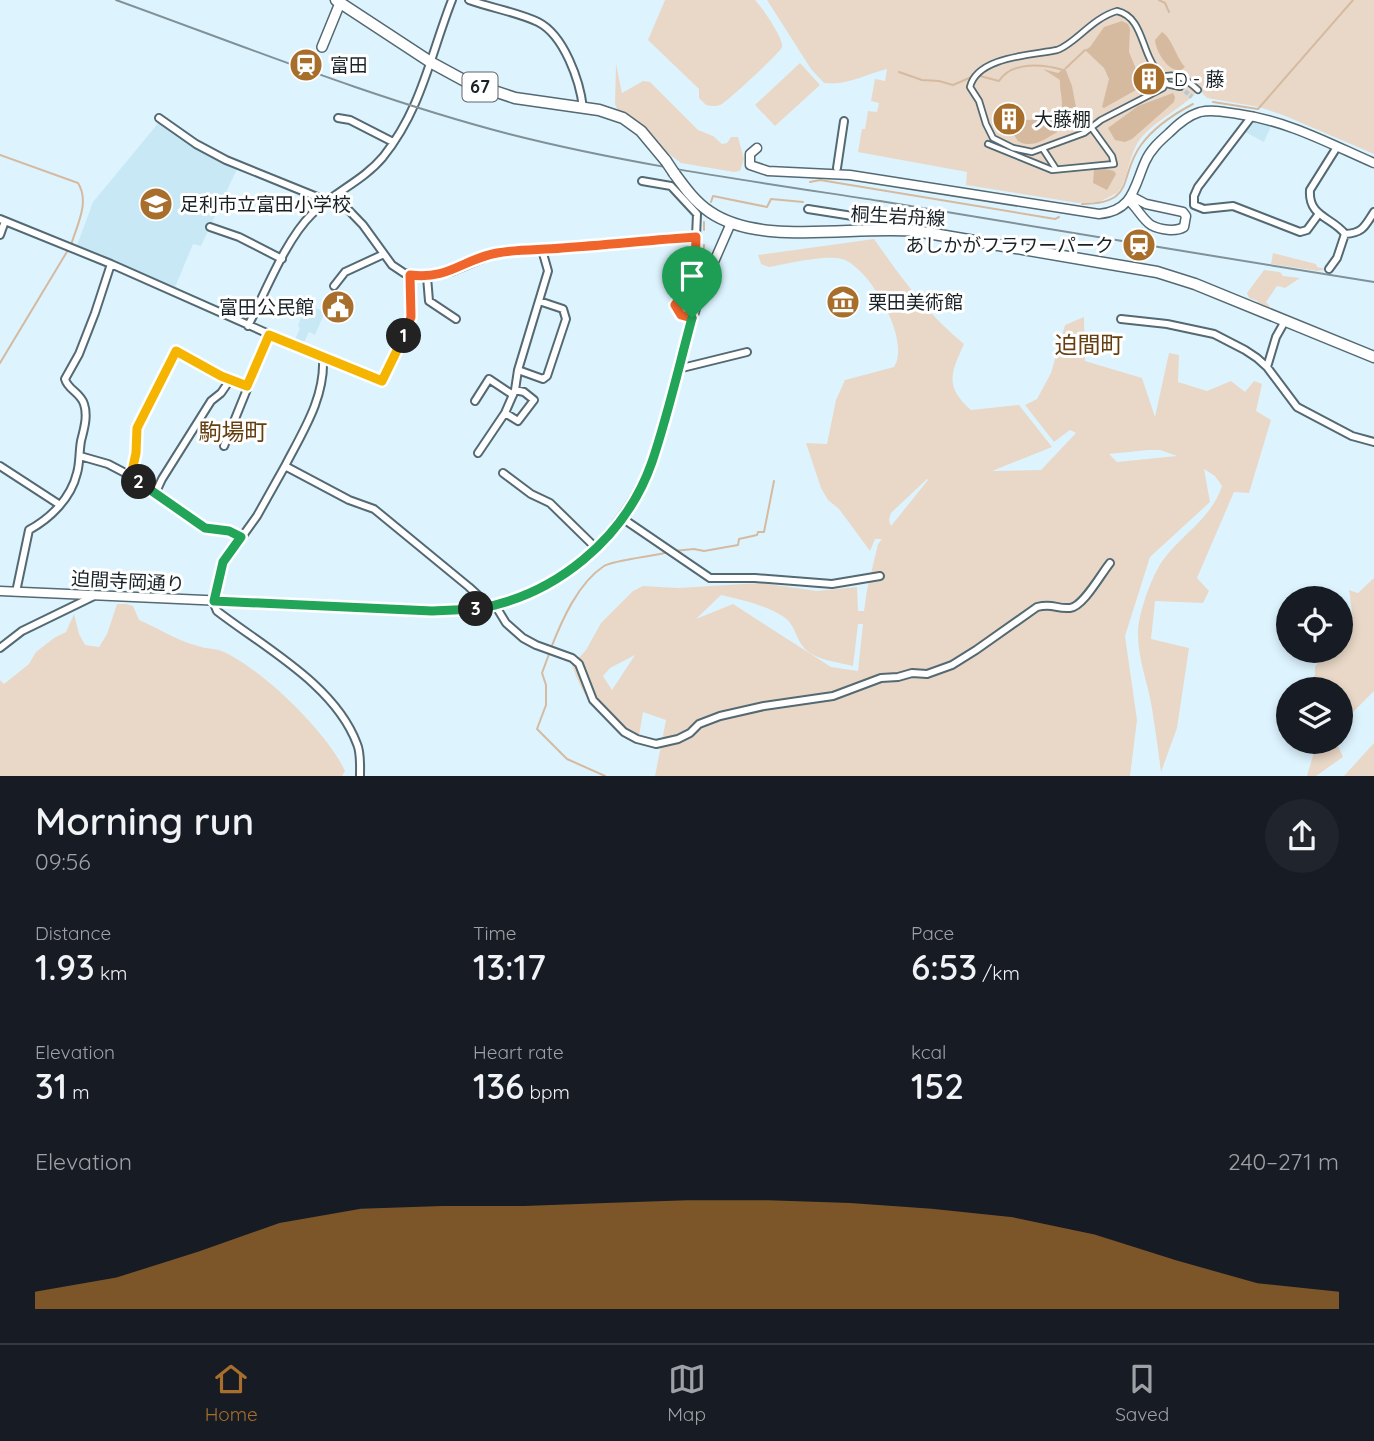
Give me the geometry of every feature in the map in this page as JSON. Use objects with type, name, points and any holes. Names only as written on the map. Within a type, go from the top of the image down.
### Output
[{"type":"main road","name":"67","points":[[338,1],[432,63],[464,80],[502,94],[583,108]]},
{"type":"main road","points":[[322,47],[338,1]]},
{"type":"main road","name":"桐生岩舟線","points":[[583,108],[613,114],[629,121],[645,135],[691,195],[705,208],[731,223],[763,232],[901,230],[1165,274],[1374,357]]},
{"type":"street","points":[[248,326],[282,259],[307,219],[327,201],[361,178],[382,158],[393,142],[415,106],[452,0]]},
{"type":"street","points":[[469,0],[548,28],[559,41],[572,68],[583,108]]},
{"type":"street","points":[[1166,84],[1151,62],[1132,19],[1122,12],[1108,13],[1061,49],[1008,58],[996,63],[974,78],[970,87],[979,101],[993,138],[1023,151],[1043,149],[1084,133],[1166,84],[1180,87]]},
{"type":"street","points":[[1162,77],[1176,75],[1198,90]]},
{"type":"street","points":[[757,148],[749,158],[750,165],[755,168],[782,173],[850,175],[1099,214],[1111,211],[1130,198],[1150,153],[1185,119],[1202,112],[1215,111],[1284,123],[1374,163]]},
{"type":"street","points":[[1252,116],[1198,187],[1194,205],[1204,209],[1233,206],[1300,232],[1307,230],[1318,215]]},
{"type":"street","points":[[159,117],[202,148],[327,201]]},
{"type":"street","points":[[338,118],[350,120],[393,142]]},
{"type":"street","points":[[844,121],[837,168],[850,175]]},
{"type":"street","points":[[993,138],[986,144],[1056,170],[1114,164],[1112,156],[1091,127]]},
{"type":"street","points":[[1337,147],[1310,190],[1313,207],[1318,215],[1345,234],[1359,232],[1365,228],[1374,212]]},
{"type":"street","points":[[1043,149],[1056,170]]},
{"type":"street","points":[[642,181],[671,186],[697,214],[695,269],[689,286],[675,305],[681,315],[692,318]]},
{"type":"street","points":[[335,196],[363,225],[395,268],[410,275],[427,277],[451,272],[499,252],[665,237],[696,237]]},
{"type":"street","points":[[1130,198],[1183,212],[1186,216],[1184,227],[1175,231],[1151,225],[1130,198]]},
{"type":"street","points":[[808,209],[897,223],[900,224],[901,230]]},
{"type":"street","points":[[0,235],[2,220],[382,381],[411,317],[410,275]]},
{"type":"street","name":"迫間寺岡通り","points":[[0,591],[432,611],[484,608],[528,594],[560,577],[596,548],[622,518],[634,499],[652,463],[692,318],[709,271],[731,223]]},
{"type":"street","points":[[210,227],[239,237],[282,259]]},
{"type":"street","points":[[1329,269],[1337,258],[1345,234]]},
{"type":"street","points":[[478,453],[514,393],[518,370],[548,271],[542,250]]},
{"type":"street","points":[[334,286],[345,272],[384,254]]},
{"type":"street","points":[[16,592],[29,530],[39,525],[60,505],[72,487],[86,417],[80,395],[69,388],[65,379],[79,354],[110,264]]},
{"type":"street","points":[[427,277],[429,301],[456,319]]},
{"type":"street","points":[[518,370],[543,379],[547,376],[566,319],[563,309],[539,301]]},
{"type":"street","points":[[1121,319],[1167,324],[1213,334],[1245,350],[1267,367],[1297,407],[1352,436],[1374,442]]},
{"type":"street","points":[[1267,367],[1276,337],[1285,321]]},
{"type":"street","points":[[224,446],[269,335]]},
{"type":"street","points":[[131,476],[136,453],[137,428],[176,351],[230,380],[247,386]]},
{"type":"street","points":[[678,369],[747,352]]},
{"type":"street","points":[[323,358],[324,376],[315,409],[257,516],[223,562],[214,601],[217,611],[291,665],[321,691],[343,719],[358,745],[360,776]]},
{"type":"street","points":[[475,401],[489,379],[514,393],[524,392],[534,400],[518,421],[505,412]]},
{"type":"street","points":[[155,494],[211,401],[230,380]]},
{"type":"street","points":[[80,456],[108,464],[131,476],[205,528],[229,531],[241,537]]},
{"type":"street","points":[[0,466],[60,505]]},
{"type":"street","points":[[285,466],[349,500],[374,509],[469,587],[481,598],[484,608]]},
{"type":"street","points":[[503,473],[531,494],[550,503],[596,548]]},
{"type":"street","points":[[622,518],[710,578],[755,578],[832,584],[880,576]]},
{"type":"street","points":[[495,605],[502,619],[523,638],[572,658],[579,664],[593,700],[624,732],[636,739],[656,744],[678,739],[699,724],[720,716],[764,706],[817,700],[842,693],[868,681],[912,673],[927,674],[975,650],[1037,607],[1047,604],[1068,608],[1080,605],[1110,563]]},
{"type":"street","points":[[0,648],[22,631],[96,595]]},
{"type":"shaded area","points":[[665,0],[755,0],[776,30],[782,47],[727,101],[718,106],[706,105],[699,98],[699,89],[648,40]]},
{"type":"shaded area","points":[[767,0],[1374,0],[1374,154],[1283,115],[1259,107],[1207,98],[1199,90],[1141,138],[1121,188],[1099,202],[1078,203],[966,185],[967,172],[858,152],[868,111],[877,112],[879,103],[871,101],[875,79],[885,81],[887,69],[849,81],[824,83],[811,69]]},
{"type":"shaded area","points":[[1122,21],[1128,24],[1130,29],[1129,52],[1143,86],[1104,108],[1102,107],[1109,79],[1104,68],[1085,50],[1104,27]]},
{"type":"shaded area","points":[[1162,32],[1185,67],[1180,71],[1167,64],[1158,50],[1155,40]]},
{"type":"shaded area","points":[[800,63],[820,85],[775,126],[755,105]]},
{"type":"shaded area","points":[[616,64],[622,93],[643,81],[650,82],[698,130],[713,136],[722,144],[727,143],[731,137],[738,137],[744,159],[740,171],[681,163],[664,150],[650,132],[617,109]]},
{"type":"shaded area","points":[[1065,68],[1072,86],[1078,118],[1073,120],[1070,114],[1054,120],[1057,132],[1033,144],[1023,143],[1014,135],[998,131],[1011,130],[1025,120],[1047,119],[1060,113],[1060,80],[1043,69],[1058,73]]},
{"type":"shaded area","points":[[1173,93],[1174,102],[1132,139],[1125,142],[1115,140],[1108,128],[1138,106]]},
{"type":"shaded area","name":"足利市立富田小学校","points":[[160,121],[199,150],[237,169],[201,246],[193,244],[174,290],[76,248],[93,202]]},
{"type":"shaded area","points":[[1256,121],[1272,124],[1264,142],[1245,132]]},
{"type":"shaded area","points":[[1105,169],[1116,174],[1107,190],[1093,183],[1094,170]]},
{"type":"shaded area","points":[[874,239],[926,308],[964,344],[952,379],[962,401],[971,410],[1019,405],[1052,447],[992,471],[1041,470],[1076,433],[1070,430],[1054,442],[1025,405],[1037,399],[1051,373],[1065,325],[1084,317],[1085,361],[1142,378],[1155,417],[1169,353],[1179,355],[1178,382],[1207,391],[1231,381],[1245,392],[1254,381],[1262,384],[1256,411],[1271,420],[1249,493],[1234,492],[1197,578],[1209,591],[1203,603],[1155,601],[1151,639],[1189,648],[1177,728],[1161,772],[1151,703],[1139,652],[1138,627],[1146,596],[1163,560],[1217,498],[1222,486],[1215,476],[1204,469],[1210,502],[1150,557],[1125,636],[1137,720],[1130,776],[655,776],[666,720],[643,712],[639,736],[614,723],[596,709],[583,691],[572,665],[586,650],[601,623],[633,591],[643,586],[678,588],[760,583],[817,591],[857,587],[858,611],[864,611],[878,544],[882,539],[875,539],[870,551],[839,509],[828,500],[821,488],[806,443],[827,444],[836,400],[845,380],[894,367],[898,355],[893,325],[877,292],[856,267],[845,260],[819,258],[769,267],[761,264],[758,255]],"holes":[[[1160,450],[1177,456],[1117,462],[1109,454]],[[927,479],[928,480],[891,526],[891,513]],[[721,595],[754,603],[788,620],[802,645],[810,653],[853,666],[858,624],[863,624],[858,671],[831,667],[733,604],[696,619]],[[635,655],[612,690],[603,676],[610,668]]]},
{"type":"shaded area","points":[[1273,253],[1326,269],[1318,271],[1271,264]]},
{"type":"shaded area","points":[[1264,270],[1300,278],[1285,288],[1277,286],[1266,302],[1271,308],[1269,310],[1256,305],[1258,301],[1249,298],[1247,293]]},
{"type":"shaded area","points":[[306,304],[325,312],[315,335],[309,332],[302,347],[293,344]]},
{"type":"shaded area","points":[[1374,578],[1374,691],[1353,712],[1353,677],[1314,677],[1318,663],[1353,663],[1353,591],[1358,593]]},
{"type":"shaded area","points":[[117,604],[133,606],[139,620],[191,644],[224,652],[257,673],[275,687],[324,738],[345,771],[342,776],[0,776],[0,680],[4,684],[29,664],[36,652],[66,632],[74,614],[85,645],[99,647],[107,634]]},
{"type":"shaded area","points":[[1374,743],[1374,776],[1344,776]]},
{"type":"shaded area","points":[[1313,754],[1342,754],[1343,757],[1316,776],[1307,776]]},
{"type":"waterway","points":[[1159,0],[1165,3],[1169,12]]},
{"type":"waterway","points":[[1213,102],[1258,109],[1353,0]]},
{"type":"waterway","points":[[1066,68],[1085,50]]},
{"type":"waterway","points":[[980,76],[999,81],[1012,70],[1028,66],[1063,70]]},
{"type":"waterway","points":[[899,72],[922,80],[953,85],[974,76]]},
{"type":"waterway","points":[[1082,204],[1099,203],[1119,194],[1134,156],[1146,138],[1193,104]]},
{"type":"waterway","points":[[0,155],[78,183],[83,206],[71,245]]},
{"type":"waterway","points":[[810,182],[820,180],[1055,219],[1059,217]]},
{"type":"waterway","points":[[711,202],[713,196],[767,207],[771,199],[803,202]]},
{"type":"waterway","points":[[704,222],[704,230]]},
{"type":"waterway","points":[[703,257],[704,245]]},
{"type":"waterway","points":[[0,363],[68,250]]},
{"type":"waterway","points":[[674,551],[704,551],[738,545],[739,539],[764,532],[774,481]]},
{"type":"waterway","points":[[551,648],[572,603],[595,573],[609,564],[669,552]]},
{"type":"waterway","points":[[549,654],[542,673],[546,685],[546,705],[537,729],[567,759],[605,776]]},
{"type":"tunnel","points":[[1180,87],[1192,97]]},
{"type":"railway","points":[[116,0],[409,105],[555,145],[694,172],[1374,282]]},
{"type":"place","name":"富田","points":[[306,65]]},
{"type":"place","name":"D - 藤","points":[[1149,79]]},
{"type":"place","name":"大藤棚","points":[[1009,119]]},
{"type":"place","name":"足利市立富田小学校","points":[[156,204]]},
{"type":"place","name":"あしかがフラワーパーク","points":[[1139,245]]},
{"type":"place","name":"栗田美術館","points":[[843,302]]},
{"type":"place","name":"富田公民館","points":[[338,307]]},
{"type":"district","name":"迫間町","points":[[1089,345]]},
{"type":"district","name":"駒場町","points":[[233,432]]},
{"type":"route","points":[[665,237],[696,237],[695,269],[689,286],[675,305],[681,315],[692,318],[652,463],[622,518],[596,548],[569,571],[528,594],[495,605],[469,610],[432,611],[214,601],[223,562],[241,537],[229,531],[205,528],[131,476],[136,453],[137,428],[176,351],[221,376],[247,386],[269,335],[382,381],[411,317],[410,275],[427,277],[451,272],[499,252],[594,246],[665,237]]}]
